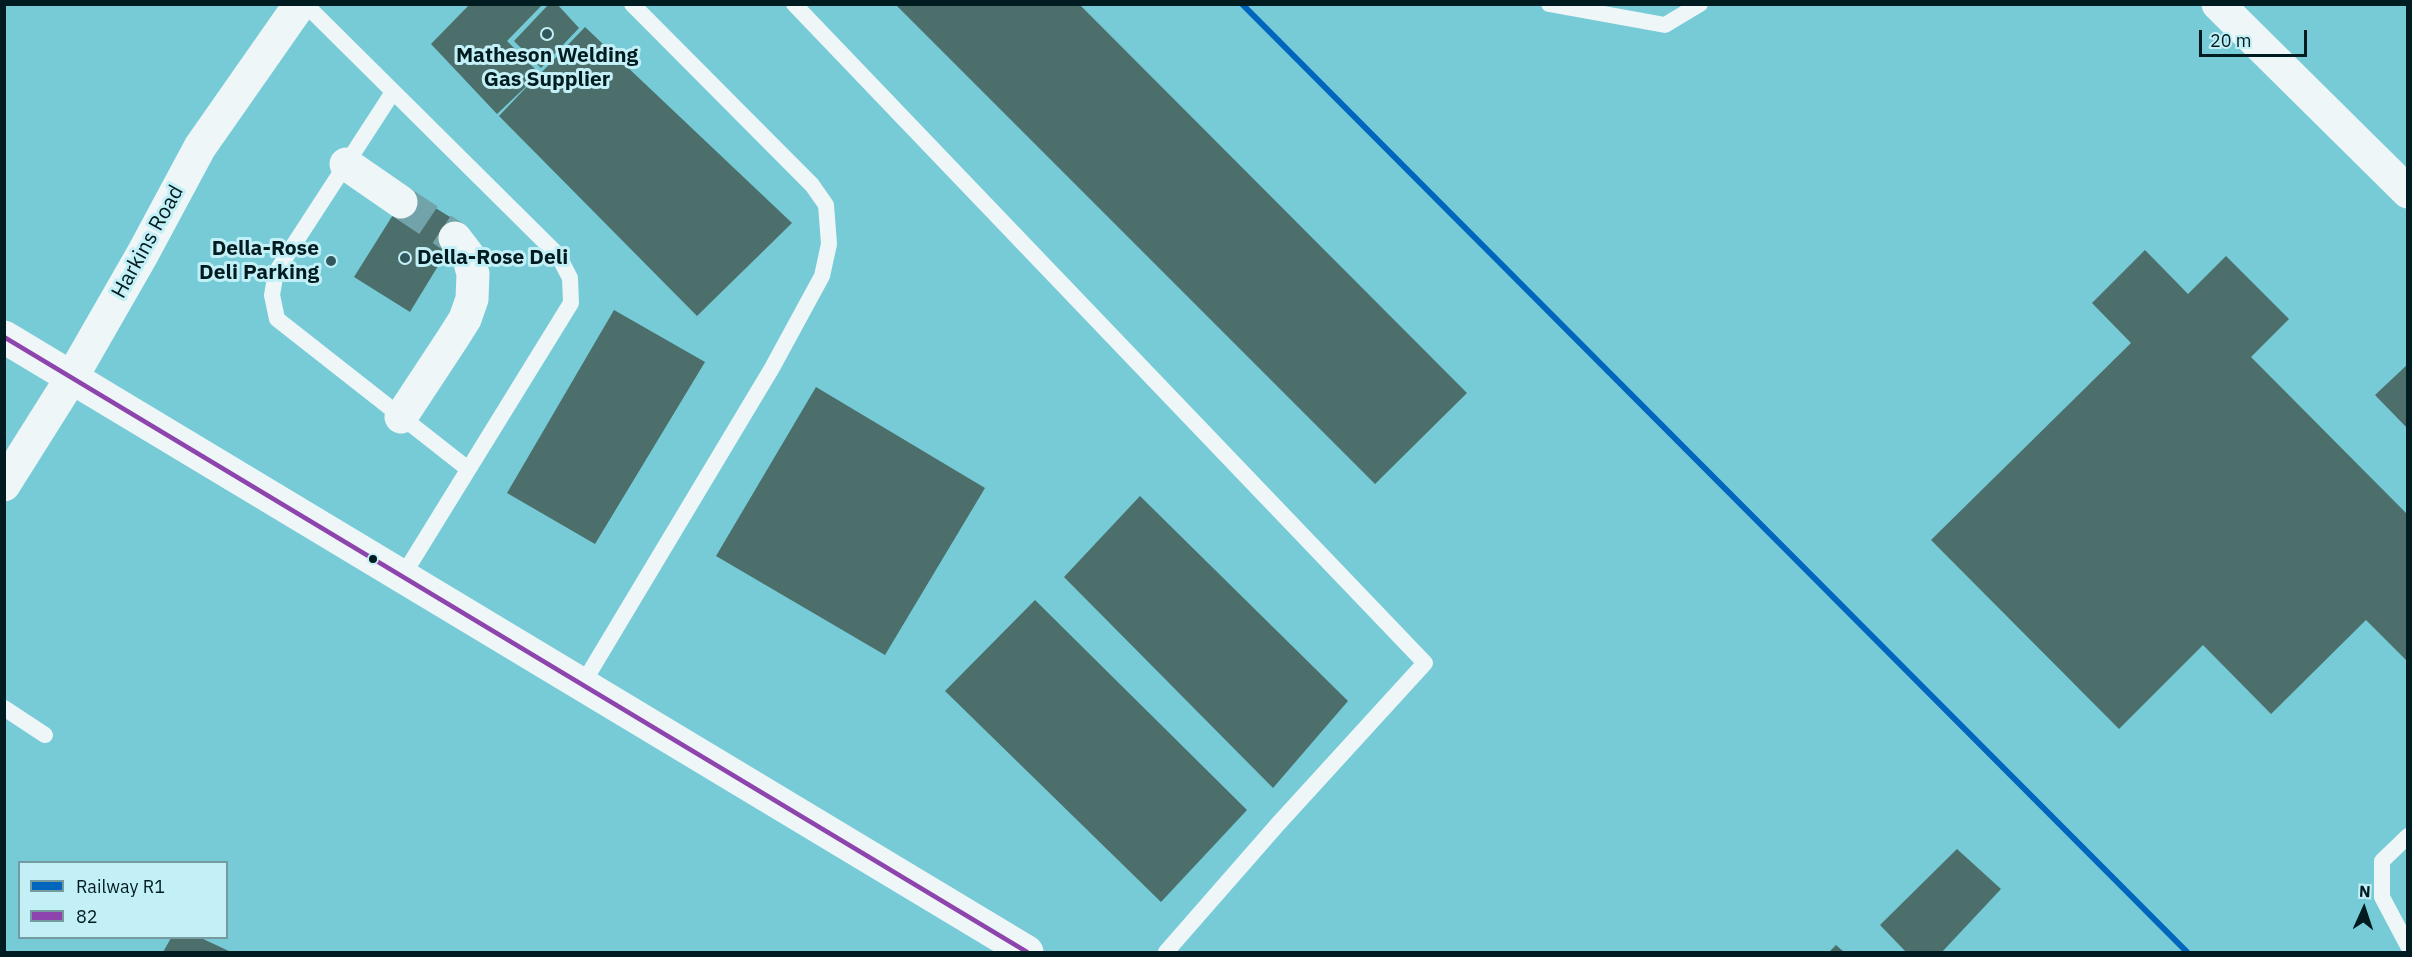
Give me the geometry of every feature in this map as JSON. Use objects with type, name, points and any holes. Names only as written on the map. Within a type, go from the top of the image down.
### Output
[{"type":"main road","name":"Harkins Road","points":[[4,484],[72,377],[142,255],[200,147],[300,4]]},
{"type":"main road","points":[[2218,4],[2408,192]]},
{"type":"main road","points":[[346,165],[401,202]]},
{"type":"main road","points":[[401,417],[465,319],[472,299],[473,274],[468,255],[455,238]]},
{"type":"main road","points":[[4,337],[1027,952]]},
{"type":"lane","points":[[305,4],[558,255],[570,278],[571,303],[402,577]]},
{"type":"lane","points":[[582,685],[772,368],[822,276],[829,244],[826,205],[812,185],[632,4]]},
{"type":"lane","points":[[794,4],[1425,663],[1278,824],[1166,952]]},
{"type":"lane","points":[[1549,4],[1665,25],[1700,4]]},
{"type":"lane","points":[[393,92],[276,272],[272,295],[277,319],[468,469]]},
{"type":"lane","points":[[4,708],[45,735]]},
{"type":"lane","points":[[2408,836],[2382,861],[2382,897],[2408,946]]},
{"type":"shaded area","points":[[5,5],[2407,5],[2407,952],[5,952]]},
{"type":"building","points":[[470,4],[543,4],[507,41],[540,74],[585,27],[792,223],[697,316],[499,116],[536,77],[497,114],[431,44]]},
{"type":"building","name":"Matheson Welding Gas Supplier","points":[[549,4],[557,4],[579,28],[541,68],[514,41]]},
{"type":"building","points":[[895,4],[1079,4],[1467,393],[1375,484]]},
{"type":"building","name":"Della-Rose Deli","points":[[408,191],[463,225],[410,312],[354,277]]},
{"type":"building","points":[[2145,250],[2188,294],[2226,256],[2289,319],[2251,357],[2408,515],[2408,662],[2366,620],[2271,714],[2203,645],[2119,729],[1931,540],[2131,343],[2092,303]]},
{"type":"building","points":[[614,310],[705,362],[595,544],[507,493]]},
{"type":"building","points":[[2408,364],[2408,429],[2375,395]]},
{"type":"building","points":[[816,387],[985,488],[885,655],[716,556]]},
{"type":"building","points":[[1140,496],[1348,701],[1273,788],[1064,577]]},
{"type":"building","points":[[1035,600],[1247,810],[1161,902],[945,691]]},
{"type":"building","points":[[1957,849],[2001,889],[1942,952],[1906,952],[1880,925]]},
{"type":"building","points":[[170,939],[203,939],[231,952],[163,952]]},
{"type":"building","points":[[1836,945],[1844,952],[1829,952]]},
{"type":"tunnel","points":[[401,202],[455,238]]},
{"type":"rail line","name":"R1","points":[[1242,4],[2187,952]]},
{"type":"transit line","name":"82","points":[[4,337],[1027,952]]},
{"type":"place","name":"Matheson Welding Gas Supplier","points":[[547,34]]},
{"type":"place","name":"Della-Rose Deli","points":[[405,258]]},
{"type":"place","name":"Della-Rose Deli Parking","points":[[331,261]]}]
